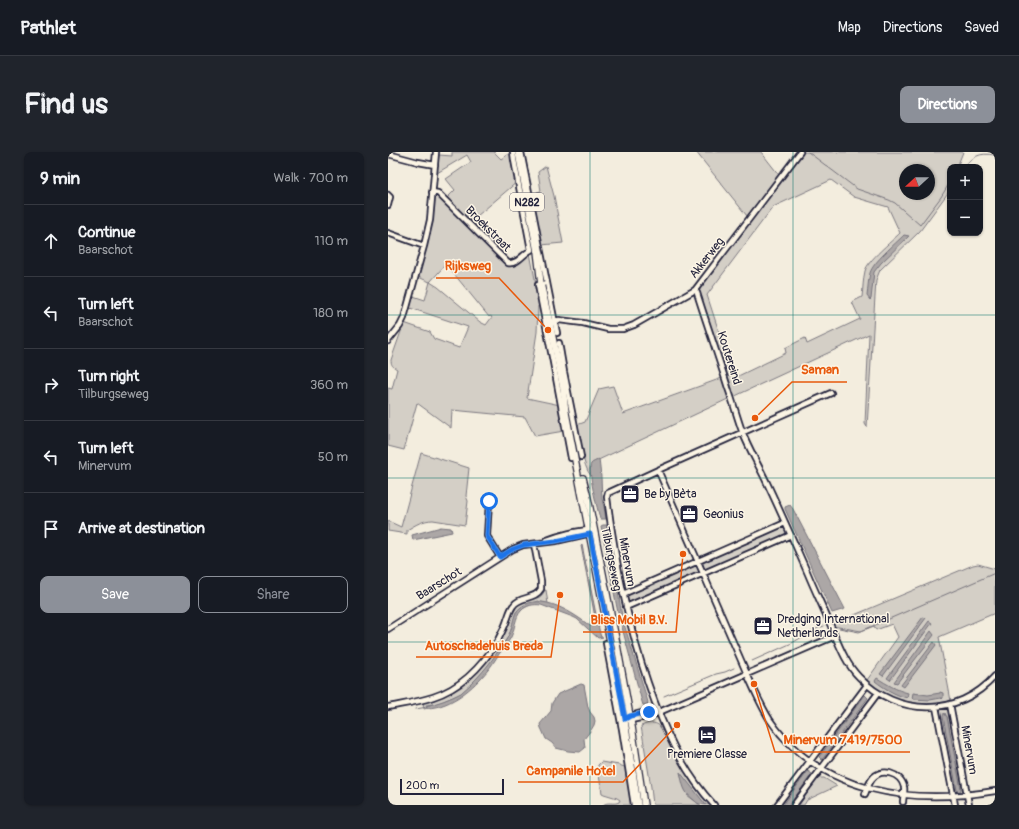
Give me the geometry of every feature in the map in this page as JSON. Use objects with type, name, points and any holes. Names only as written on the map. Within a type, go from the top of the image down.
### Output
[{"type":"main road","name":"N282","points":[[518,152],[534,251],[552,322],[565,387],[566,413],[576,459]]},
{"type":"main road","name":"Tilburgseweg","points":[[576,459],[629,718],[644,805]]},
{"type":"main road","name":"Tilburgseweg","points":[[629,718],[638,805]]},
{"type":"street","points":[[388,341],[400,326],[404,318],[424,246],[430,220],[436,152]]},
{"type":"street","points":[[513,152],[534,251]]},
{"type":"street","points":[[522,152],[552,322],[557,333]]},
{"type":"street","name":"Akkerweg","points":[[552,322],[559,320],[583,323],[608,329],[623,329],[634,325],[695,290],[800,152]]},
{"type":"street","points":[[388,154],[397,154],[418,162],[435,165]]},
{"type":"street","name":"Broekstraat","points":[[432,192],[438,193],[508,263],[514,263],[527,252],[534,251]]},
{"type":"street","points":[[388,195],[390,198],[388,205]]},
{"type":"street","points":[[388,233],[424,246]]},
{"type":"street","points":[[543,284],[538,285],[566,413]]},
{"type":"street","name":"Koutereind","points":[[695,290],[743,432]]},
{"type":"street","points":[[559,343],[576,459]]},
{"type":"street","name":"Minervum","points":[[714,805],[681,759],[669,736],[641,663],[626,607],[617,565],[607,496],[608,493],[658,470],[831,393]]},
{"type":"street","points":[[743,432],[791,535],[835,636],[851,668],[858,677],[878,693],[891,700],[907,705],[936,707],[957,702],[973,695],[982,689],[995,676]]},
{"type":"street","points":[[658,470],[747,674],[770,720],[794,749],[820,771],[846,786]]},
{"type":"street","points":[[489,501],[487,536],[500,557]]},
{"type":"street","name":"Minervum","points":[[623,594],[785,523]]},
{"type":"street","name":"Baarschot","points":[[388,629],[513,549],[524,545],[542,542],[555,537],[591,531]]},
{"type":"street","name":"Minervum","points":[[626,607],[791,535]]},
{"type":"street","points":[[388,707],[426,699],[443,693],[457,686],[481,664],[499,638],[515,603],[521,599],[536,595],[540,591],[541,581],[534,544]]},
{"type":"street","points":[[629,718],[650,716],[835,636]]},
{"type":"street","points":[[606,643],[621,717],[634,805]]},
{"type":"street","points":[[777,805],[867,685]]},
{"type":"street","points":[[794,805],[878,693]]},
{"type":"street","name":"Minervum","points":[[950,704],[969,805]]},
{"type":"street","name":"Minervum","points":[[936,707],[954,803]]},
{"type":"street","points":[[866,794],[872,780],[880,774],[887,772],[894,774],[902,782],[905,788],[903,802]]},
{"type":"street","points":[[946,803],[954,803],[995,791]]},
{"type":"street","points":[[860,792],[873,796]]},
{"type":"street","points":[[895,801],[910,803]]},
{"type":"shaded area","points":[[452,152],[494,152],[501,159],[511,152],[517,182],[470,222],[447,198],[455,190],[446,179],[471,162],[467,155],[437,173],[439,155],[452,156]]},
{"type":"shaded area","points":[[696,152],[761,152],[779,175],[747,216]]},
{"type":"shaded area","points":[[803,152],[963,152],[958,164],[947,164],[947,194],[920,231],[880,270],[876,280],[867,427],[865,424],[869,334],[733,397],[732,388],[699,292],[701,286]],"holes":[[[831,180],[854,197],[888,207],[900,233],[870,262],[865,271],[862,297],[852,302],[860,319],[807,344],[805,338],[785,348],[786,353],[734,378],[707,295],[773,207]]]},
{"type":"shaded area","points":[[546,166],[554,196],[563,243],[541,245],[533,199],[538,198],[537,192],[541,191],[538,172]]},
{"type":"shaded area","points":[[433,194],[438,194],[508,265],[514,265],[523,260],[530,253],[540,305],[538,306],[537,332],[527,398],[560,405],[564,431],[535,436],[525,417],[452,410],[451,428],[417,403],[404,450],[388,446],[388,388],[392,389],[397,369],[392,366],[391,360],[404,323],[430,332],[434,339],[459,348],[468,327],[410,308],[413,296],[425,300],[430,282],[418,277],[429,236]],"holes":[[[446,264],[489,317],[492,317],[486,325],[480,322],[430,282]]]},
{"type":"shaded area","points":[[904,235],[909,236],[881,263],[874,272],[870,300],[867,296],[869,276],[872,269],[875,264]]},
{"type":"shaded area","points":[[722,378],[730,398],[592,463],[590,469],[591,476],[583,459],[577,425],[585,422],[599,389],[613,386],[623,414]]},
{"type":"shaded area","points":[[421,453],[469,468],[466,496],[468,501],[465,525],[429,520],[410,528],[407,530],[407,534],[388,531],[388,521],[401,527]]},
{"type":"shaded area","points":[[599,459],[602,499],[606,519],[600,519],[590,474],[591,464]]},
{"type":"shaded area","points":[[790,505],[845,609],[832,613],[785,509],[785,507]]},
{"type":"shaded area","points":[[607,525],[622,616],[619,618],[601,526]]},
{"type":"shaded area","points":[[441,527],[451,528],[452,532],[413,540],[412,535]]},
{"type":"shaded area","points":[[784,527],[787,531],[786,535],[708,569],[703,566],[704,561]]},
{"type":"shaded area","points":[[582,545],[600,634],[601,637],[603,637],[598,638],[573,617],[541,605],[528,606],[519,614],[507,644],[488,670],[476,683],[469,690],[453,700],[436,707],[427,708],[426,706],[444,701],[461,693],[476,679],[506,640],[511,631],[518,610],[529,603],[548,603],[557,606],[575,615],[590,626],[594,625],[596,622]]},
{"type":"shaded area","points":[[978,564],[995,569],[995,613],[939,637],[951,701],[928,704],[907,702],[887,695],[867,681],[898,637],[892,624],[876,630],[874,626],[861,631],[833,626],[833,624]]},
{"type":"shaded area","points":[[696,565],[699,569],[698,574],[632,602],[628,602],[628,594]]},
{"type":"shaded area","points":[[546,590],[548,604],[538,601],[516,612],[510,634],[486,669],[465,690],[460,694],[439,703],[426,705],[428,708],[424,709],[423,702],[452,691],[472,676],[486,661],[516,605],[520,602],[536,597],[538,598]]},
{"type":"shaded area","points":[[923,617],[926,618],[883,676],[880,674]]},
{"type":"shaded area","points":[[929,621],[932,623],[890,680],[887,678]]},
{"type":"shaded area","points":[[622,622],[624,624],[648,702],[647,705],[643,705],[642,702],[622,627]]},
{"type":"shaded area","points":[[931,631],[934,635],[897,683],[894,682]]},
{"type":"shaded area","points":[[934,642],[936,645],[904,687],[901,685]]},
{"type":"shaded area","points":[[877,678],[896,689],[908,693],[907,698],[882,686],[875,681]]},
{"type":"shaded area","points":[[581,684],[584,685],[588,707],[595,721],[594,725],[584,739],[585,748],[580,752],[556,748],[546,739],[540,724],[551,711],[552,703],[558,694]]},
{"type":"shaded area","points":[[940,692],[943,693],[942,699],[930,700],[912,698],[913,693],[928,695]]},
{"type":"shaded area","points":[[865,695],[868,698],[822,760],[819,757]]},
{"type":"shaded area","points":[[942,709],[946,709],[949,711],[949,715],[951,715],[964,789],[963,797],[961,798],[957,797],[954,791],[940,711]],"holes":[[[945,713],[961,789],[959,793],[957,790]]]},
{"type":"shaded area","points":[[944,713],[947,717],[961,789],[959,793],[957,790],[943,717]]},
{"type":"shaded area","points":[[649,723],[659,726],[695,786],[710,805],[706,805],[699,797],[687,795],[700,805],[653,805],[641,726]]},
{"type":"shaded area","points":[[601,762],[627,768],[633,805],[603,805],[607,803],[617,803],[620,800],[602,793],[598,769],[598,765]]},
{"type":"shaded area","points":[[808,771],[812,774],[789,805],[783,805]]},
{"type":"shaded area","points":[[680,772],[706,805],[698,803],[690,797],[684,788]]},
{"type":"shaded area","points":[[824,778],[837,786],[807,800],[804,805],[799,805],[817,779]]},
{"type":"waterway","points":[[808,152],[857,189],[895,203],[920,225],[947,187]]},
{"type":"waterway","points":[[967,164],[980,155],[995,155]]},
{"type":"waterway","points":[[839,628],[859,632],[995,573]]},
{"type":"waterway","points":[[752,661],[792,643],[824,626]]},
{"type":"waterway","points":[[664,696],[734,668]]},
{"type":"waterway","points":[[416,709],[427,707]]},
{"type":"place","name":"Rijksweg","points":[[548,330]]},
{"type":"place","name":"Saman","points":[[755,418]]},
{"type":"place","name":"Be by Bèta","points":[[630,494]]},
{"type":"place","name":"Geonius","points":[[689,514]]},
{"type":"place","name":"Bliss Mobil B.V.","points":[[683,554]]},
{"type":"place","name":"Autoschadehuis Breda","points":[[560,595]]},
{"type":"place","name":"Dredging International Netherlands","points":[[763,626]]},
{"type":"place","name":"Minervum 7419/7500","points":[[754,684]]},
{"type":"place","name":"Campanile Hotel","points":[[677,725]]},
{"type":"place","name":"Premiere Classe","points":[[707,735]]},
{"type":"route","points":[[489,501],[487,536],[500,557],[513,549],[524,545],[556,541],[590,534],[625,719],[630,716],[649,712]]}]
